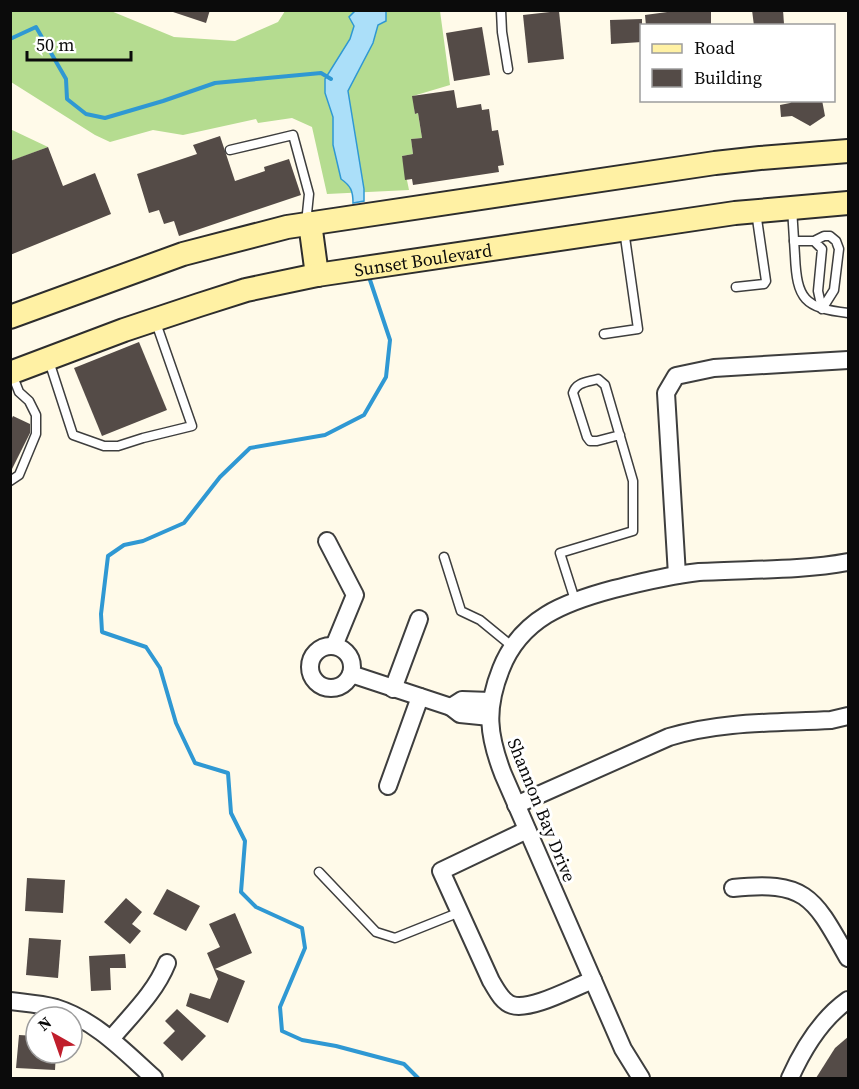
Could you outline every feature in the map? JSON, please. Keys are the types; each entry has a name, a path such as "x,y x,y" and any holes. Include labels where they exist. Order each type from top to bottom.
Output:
{"main road":[{"path":"10,317 183,254 308,223 714,164 849,151"},
{"name":"Sunset Boulevard","path":"13,379 48,358 154,320 246,290 316,275 756,211 849,203"},
{"path":"308,223 316,275"}],"street":[{"path":"677,575 666,393 676,376 714,368 849,360"},
{"path":"327,541 355,595 334,646"},
{"name":"Shannon Bay Drive","path":"641,1078 623,1049 493,749 490,709 495,683 513,646 535,622 553,610 575,600 677,575 849,562"},
{"path":"393,689 419,619"},
{"path":"334,646 345,651 350,658 351,674 347,682 340,687 324,688 316,684 311,677 310,660 321,648 334,646"},
{"path":"351,674 451,707 462,700 490,709"},
{"path":"388,786 420,697"},
{"path":"516,806 669,738 694,730 720,725 831,720 849,716"},
{"path":"527,830 441,871 490,981 500,996 511,1005 529,1005 593,980"},
{"path":"733,888 759,885 781,887 797,892 814,904 849,958"},
{"path":"111,1039 151,993 167,963"},
{"path":"790,1078 810,1041 827,1019 849,1000"},
{"path":"10,1001 58,1009 93,1026 154,1078"}],"lane":[{"path":"501,10 507,69"},
{"path":"230,150 293,135 309,194 308,223"},
{"path":"792,208 799,290 811,303 822,309 849,313"},
{"path":"736,287 764,284 766,281 756,211"},
{"path":"604,334 638,329 624,230"},
{"path":"794,241 814,241 830,236 839,249 834,290 822,309"},
{"path":"814,241 822,249 818,291 822,309"},
{"path":"48,358 73,435 104,446 118,446 192,426 154,320"},
{"path":"10,397 13,379"},
{"path":"10,481 19,475 36,434 36,415 13,379"},
{"path":"575,600 560,553 633,531 633,481 620,435 605,385 598,379 574,388 573,393 590,441 620,435"},
{"path":"444,557 461,611 480,620 513,646"},
{"path":"319,872 376,932 395,938 460,912"}],"green space":[{"path":"10,11 111,11 174,37 235,41 278,22 285,11 440,11 450,85 413,96 415,114 418,113 422,138 411,139 413,154 402,156 409,190 327,194 312,127 292,118 258,123 256,119 183,135 153,130 110,142 95,135 11,82"},
{"path":"10,129 48,147 11,161"}],"water":[{"path":"356,10 386,11 386,21 378,25 373,43 348,91 364,189 364,201 353,203 351,189 341,179 333,145 333,117 325,93 325,79 350,39 354,26 349,17"}],"building":[{"path":"174,10 210,10 206,23 173,12"},
{"path":"682,10 711,10 711,24 646,24 645,15"},
{"path":"752,10 783,10 784,24 754,24"},
{"path":"559,11 564,59 528,63 523,15"},
{"path":"642,19 640,42 611,44 610,20"},
{"path":"482,27 490,75 454,81 446,33"},
{"path":"454,90 457,108 481,104 482,110 489,109 492,131 498,130 504,165 498,166 499,172 413,185 412,179 405,180 402,156 413,154 411,139 422,138 418,113 415,114 412,96"},
{"path":"822,102 825,116 810,126 792,116 781,117 780,105"},
{"path":"220,136 235,181 265,171 264,167 289,159 301,195 179,236 174,221 164,224 159,210 149,213 137,174 197,154 193,145"},
{"path":"48,147 63,186 95,173 111,214 10,255 10,161"},
{"path":"139,342 167,410 102,436 74,368"},
{"path":"13,416 30,424 30,433 10,473 10,422"},
{"path":"27,878 65,880 63,913 25,911"},
{"path":"167,889 200,906 186,931 153,914"},
{"path":"126,898 142,912 132,924 141,931 130,944 104,922"},
{"path":"235,913 252,953 215,969 245,981 228,1023 186,1006 190,993 210,999 218,979 207,953 220,947 209,924"},
{"path":"29,938 61,940 58,978 26,975"},
{"path":"125,954 126,968 110,968 111,990 91,991 89,956"},
{"path":"177,1009 206,1036 182,1061 163,1043 175,1031 165,1021"},
{"path":"19,1035 24,1035 24,1065 55,1065 55,1070 16,1068"},
{"path":"849,1036 849,1078 816,1078 835,1048"}],"waterway":[{"path":"10,39 36,27 66,79 67,99 86,114 105,118 215,83 321,73 331,79"},
{"path":"370,280 390,340 386,377 364,415 325,435 250,448 220,477 184,523 143,541 124,545 108,556 101,614 102,632 146,647 160,668 176,723 195,763 228,773 231,813 245,841 241,892 256,907 302,928 305,948 280,1007 282,1031 302,1040 336,1046 404,1064 418,1078"}]}
